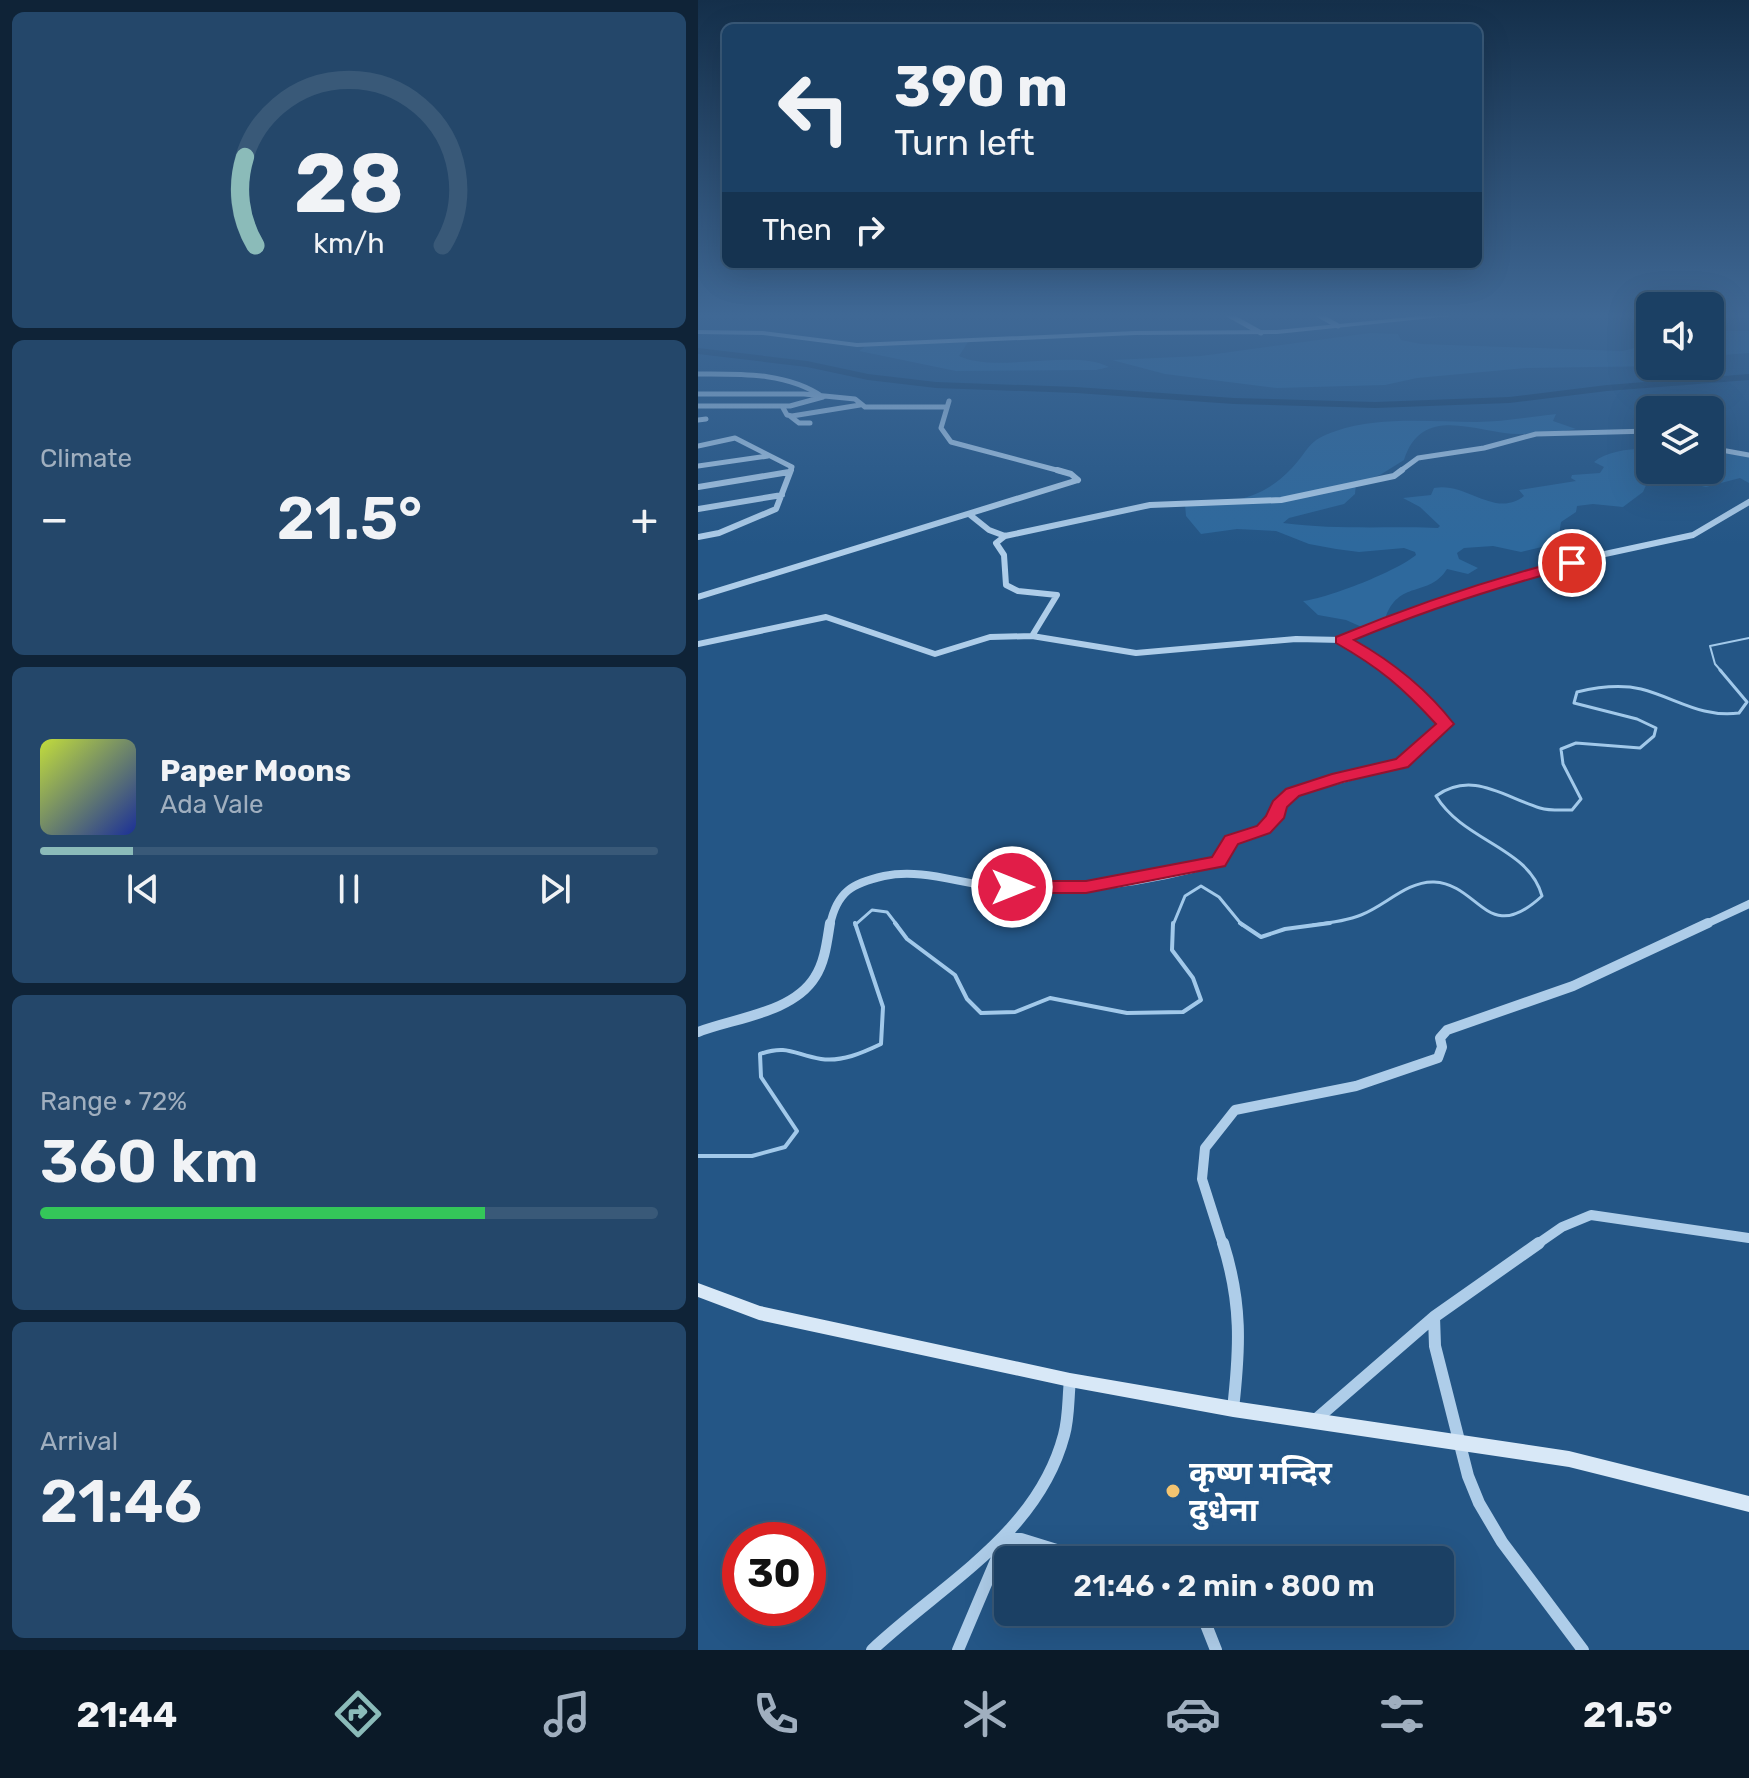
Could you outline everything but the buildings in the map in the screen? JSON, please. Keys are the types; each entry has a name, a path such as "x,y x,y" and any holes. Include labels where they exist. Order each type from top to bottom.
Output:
{"main road":[{"path":"698,1290 759,1313 1070,1380 1233,1409 1569,1459 1749,1504"}],"street":[{"path":"811,391 823,397"},
{"path":"698,394 855,399 860,405"},
{"path":"698,406 802,405 823,397"},
{"path":"698,597 788,566 1070,483 1078,477 951,442 941,428 948,404 860,405 790,415"},
{"path":"782,406 799,423 810,423"},
{"path":"698,420 706,419"},
{"path":"1032,636 1043,626 1057,595 1048,591 1012,590 1006,585 1004,555 996,543 1005,536 1089,515 1150,505 1281,500 1309,495 1394,476 1418,458 1484,448 1536,434 1636,431"},
{"path":"698,446 735,438 792,467 776,509 719,533 698,537"},
{"path":"1724,451 1749,455"},
{"path":"698,466 770,456"},
{"path":"698,487 789,472"},
{"path":"698,509 782,495"},
{"path":"698,644 826,617 935,654 990,637 1032,636 1136,653 1296,639 1342,640 1402,614 1499,582 1591,557 1693,535 1749,502"},
{"path":"969,514 989,530 1005,536"},
{"path":"698,1032 770,1007 797,995 813,981 826,951 836,899 843,892 870,880 917,871 991,887 1086,887 1201,867 1218,862 1231,840 1264,829 1275,818 1279,805 1293,792 1402,763 1445,724 1403,679 1380,661 1342,640"},
{"path":"1233,1409 1240,1348 1235,1282 1202,1179 1205,1148 1235,1110 1356,1086 1419,1066 1438,1058 1442,1047 1440,1038 1447,1030 1573,986 1749,904"},
{"path":"1313,1421 1434,1317 1562,1227 1591,1215 1749,1238"},
{"path":"1434,1317 1435,1346 1468,1476 1479,1503 1502,1542 1583,1650"},
{"path":"872,1650 902,1621 1005,1539 1031,1509 1049,1475 1064,1435 1070,1380"},
{"path":"1005,1539 1021,1539 1044,1546"},
{"path":"958,1650 1005,1539"},
{"path":"1207,1626 1216,1650"}],"shaded area":[{"path":"1556,414 1553,421 1576,429 1519,434 1453,425 1438,426 1424,431 1412,442 1404,460 1380,475 1356,483 1355,494 1344,504 1289,518 1283,523 1438,528 1440,526 1420,507 1403,498 1431,495 1434,488 1446,487 1491,502 1513,502 1524,496 1519,490 1576,481 1571,478 1572,475 1600,473 1604,467 1594,462 1599,458 1636,449 1636,484 1647,484 1643,492 1623,507 1577,506 1576,512 1561,522 1559,535 1546,546 1521,552 1493,546 1464,548 1457,553 1459,559 1478,568 1468,574 1447,569 1432,583 1398,598 1385,619 1364,628 1346,620 1318,615 1303,601 1329,595 1379,576 1416,555 1415,552 1404,548 1359,552 1336,549 1309,544 1276,531 1237,529 1201,534 1186,516 1185,504 1229,501 1268,488 1292,468 1314,442 1327,434 1353,426 1406,421 1506,420"},
{"path":"1724,453 1749,456 1749,483 1740,478 1724,482"}],"waterway":[{"path":"1090,391 1234,401 1375,405 1509,400 1582,391"},
{"path":"1722,672 1715,664 1710,646 1749,638"},
{"path":"1313,925 1355,917 1415,885 1434,882 1450,885 1496,915 1508,916 1523,910 1542,896 1535,880 1510,855 1463,824 1436,796 1462,785 1475,785 1540,808 1572,810 1581,799 1563,764 1561,749 1576,743 1640,748 1654,736 1656,728 1637,719 1574,703 1577,692 1633,687 1713,713 1739,713 1747,702 1720,670"},
{"path":"1173,925 1185,896 1201,886 1219,897 1241,924"},
{"path":"856,925 872,910 887,912 897,925"},
{"path":"895,923 907,939 955,975 967,999 981,1013 1015,1012 1050,998 1127,1013 1183,1012 1201,1000 1193,978 1172,950 1173,923"},
{"path":"1241,924 1261,937 1285,929 1330,923"},
{"path":"698,1156 752,1156 785,1147 797,1131 761,1077 760,1054 785,1050 821,1059 837,1059 881,1044 883,1007 856,925"}],"place":[{"name":"कृष्ण मन्दिर दुधेना","path":"1173,1491"}],"route":[{"path":"1012,887 1086,887 1218,862 1231,840 1264,829 1275,818 1279,805 1293,792 1313,784 1402,763 1445,724 1403,679 1380,661 1342,640 1402,614 1439,605 1499,582 1572,563"}]}
